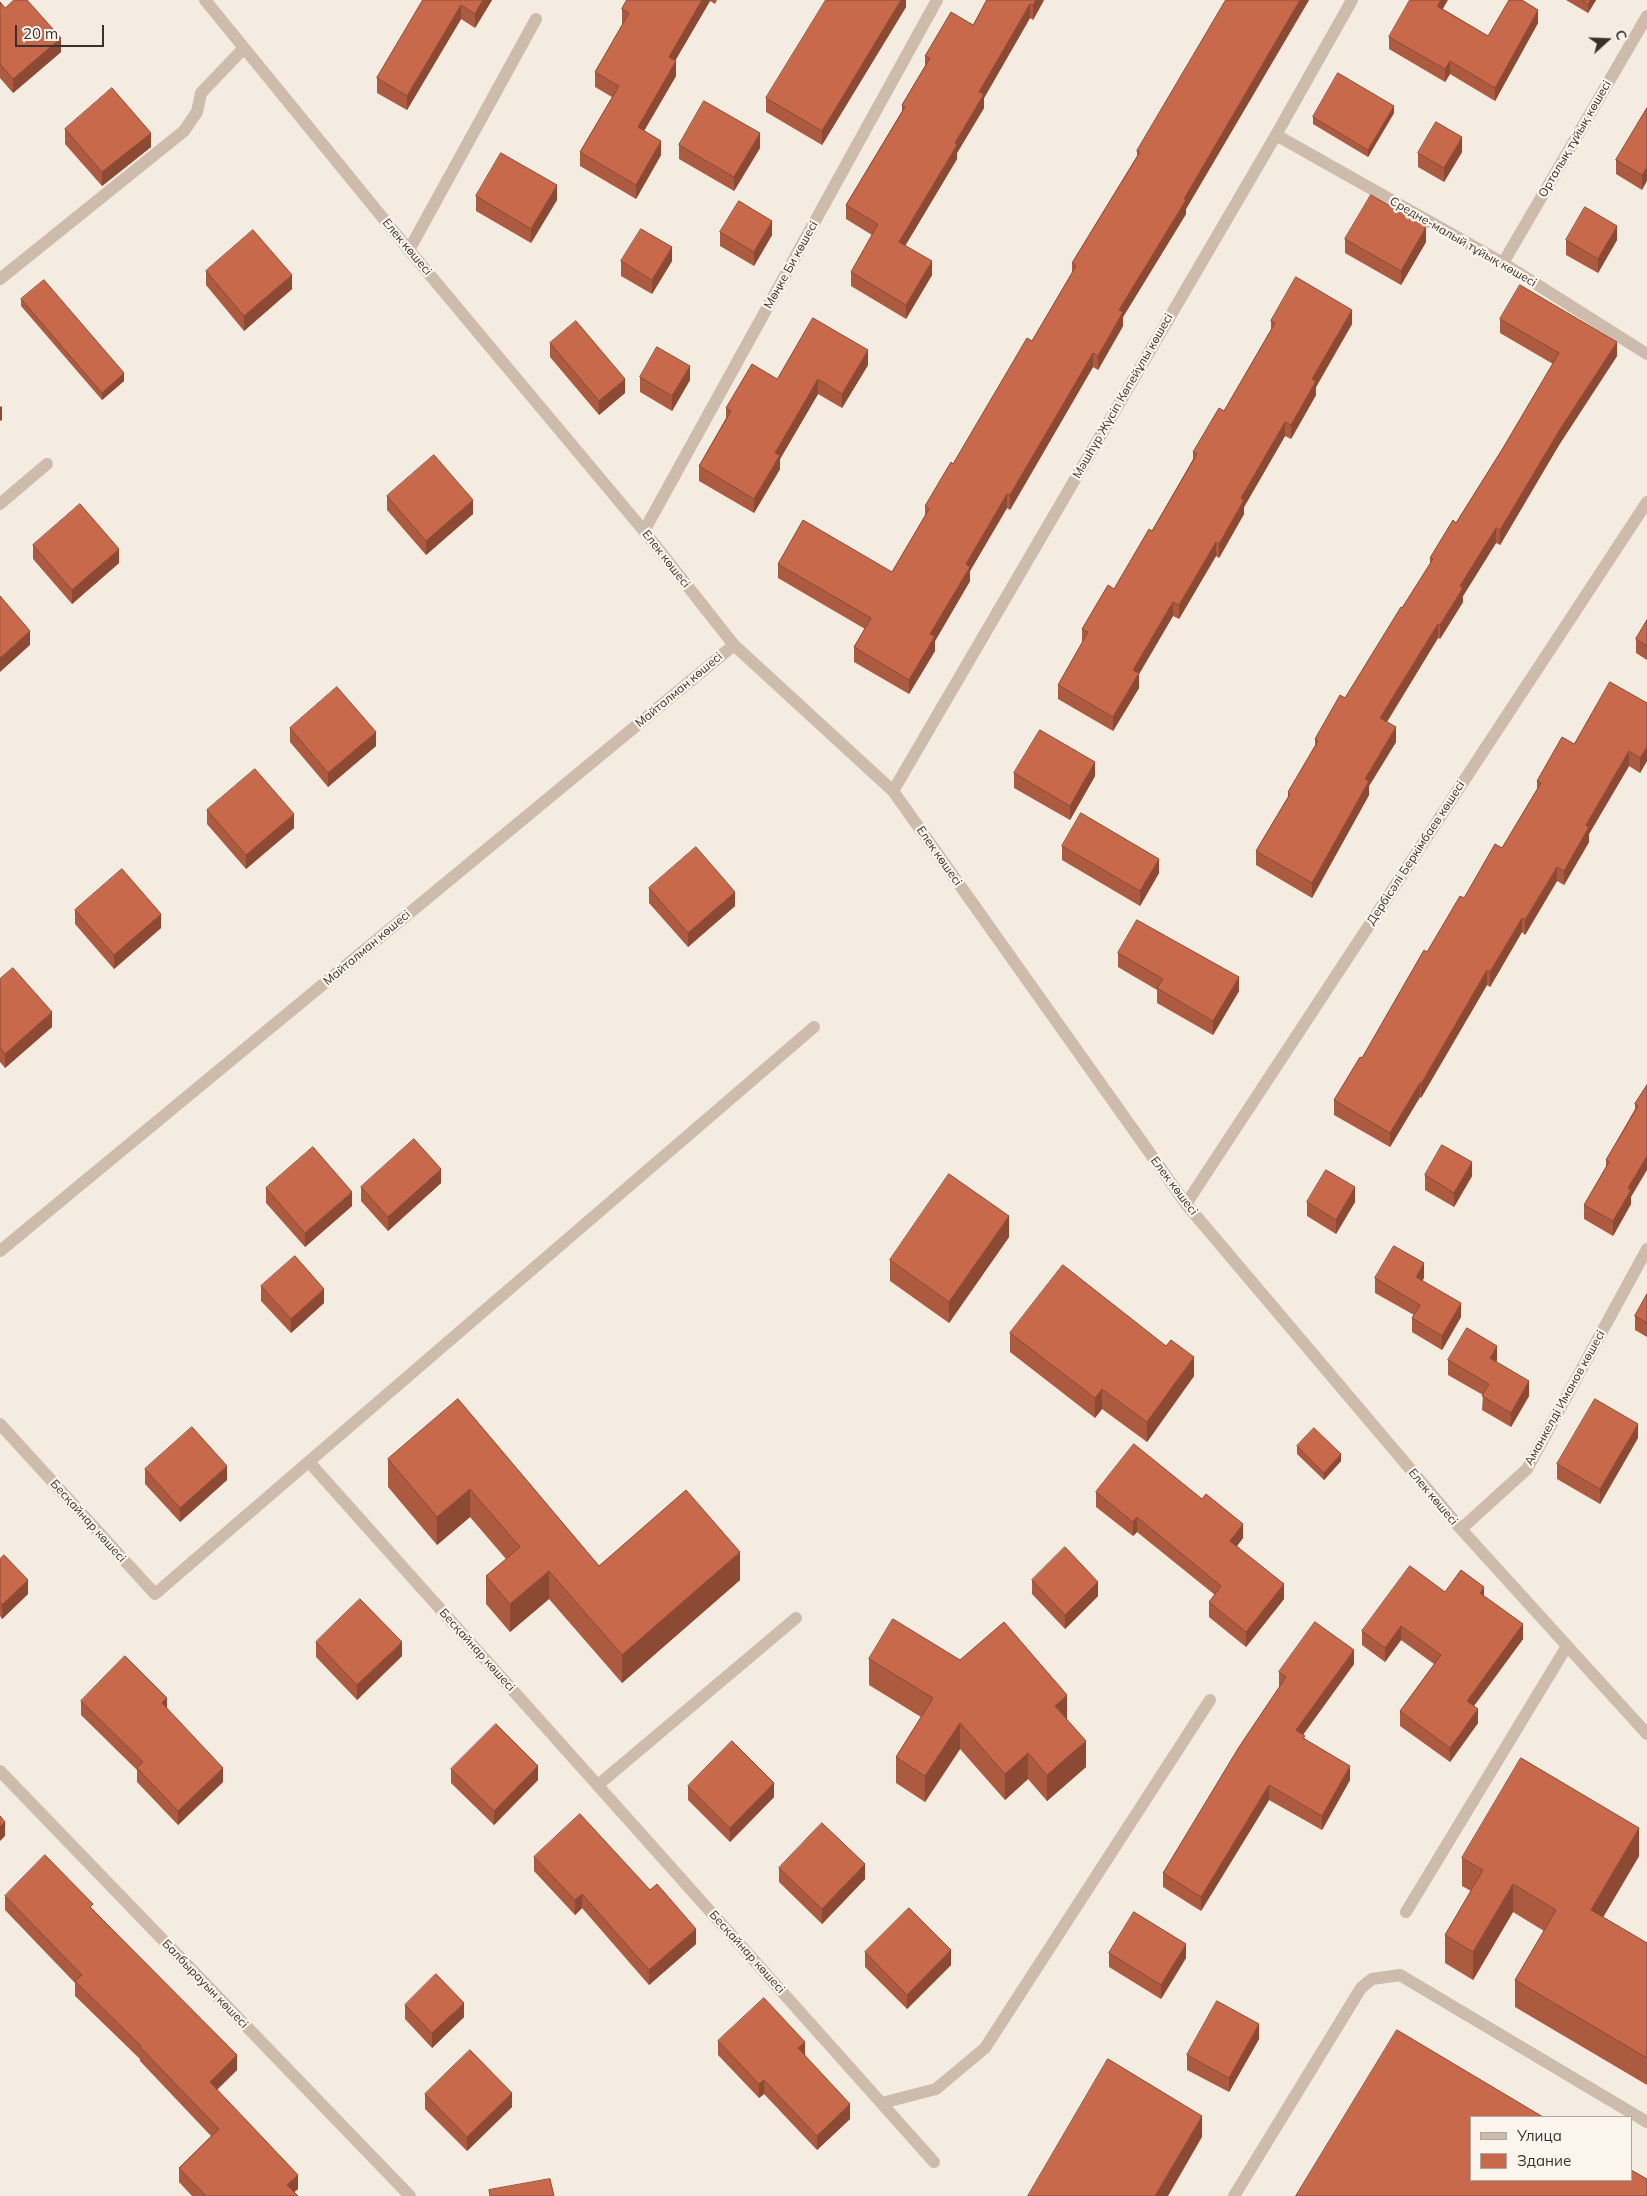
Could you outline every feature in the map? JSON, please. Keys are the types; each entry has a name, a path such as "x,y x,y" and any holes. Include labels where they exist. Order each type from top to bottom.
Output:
{"street":[{"name":"Елек көшесі","path":"205,0 409,250 644,531 734,644 893,791 1186,1204 1460,1529 1647,1734"},
{"name":"Мөңке Би көшесі","path":"644,531 937,0"},
{"name":"Мәшһүр Жүсіп Көпейұлы көшесі","path":"893,791 1276,135 1352,0"},
{"name":"Орталық тұйық көшесі","path":"1502,263 1647,16"},
{"path":"409,250 536,19"},
{"path":"0,279 184,131 197,112 202,93 244,48"},
{"name":"Средне-малый тұйық көшесі","path":"1276,135 1502,263 1647,354"},
{"path":"0,504 47,464"},
{"name":"Дербісәлі Беркімбаев көшесі","path":"1186,1204 1647,502"},
{"name":"Майталман көшесі","path":"0,1252 734,644"},
{"path":"309,1462 814,1027"},
{"name":"Аманкелді Иманов көшесі","path":"1460,1529 1527,1469 1647,1249"},
{"name":"Бесқайнар көшесі","path":"0,1424 155,1594 309,1462 934,2162"},
{"path":"598,1786 796,1618"},
{"path":"1406,1912 1566,1646"},
{"path":"882,2103 936,2089 985,2048 1210,1700"},
{"name":"Балбырауын көшесі","path":"0,1771 410,2196"},
{"path":"1234,2196 1361,1988 1372,1979 1400,1975 1647,2122"}],"building":[{"path":"14,0 27,0 61,38 13,79 0,64 0,2 5,8"},
{"path":"423,0 483,0 475,14 461,5 407,96 377,78"},
{"path":"627,0 702,0 669,57 676,61 638,127 661,141 636,185 580,152 619,86 595,72 629,13 622,9"},
{"path":"826,0 901,0 822,131 766,98"},
{"path":"987,0 1036,0 1033,5 1030,4 979,92 984,94 955,143 957,145 899,242 932,261 906,305 851,272 878,224 846,205 905,107 902,105 930,58 925,56 951,12 973,25"},
{"path":"1226,0 1300,0 1184,199 1186,200 1119,310 1123,312 1098,356 1093,353 1010,495 1007,494 966,564 970,567 930,634 935,636 909,680 854,647 871,618 778,564 803,520 892,572 929,509 925,506 951,462 953,464 1027,338 1032,341 1076,266 1072,263 1140,152 1137,151"},
{"path":"1410,0 1441,0 1437,6 1488,36 1509,0 1522,0 1538,10 1495,88 1450,61 1445,69 1389,37"},
{"path":"1582,0 1591,0 1588,4"},
{"path":"1338,73 1394,106 1368,150 1313,117"},
{"path":"112,88 151,133 102,172 65,129"},
{"path":"704,101 760,133 734,177 679,145"},
{"path":"1647,108 1647,167 1642,175 1616,160"},
{"path":"1436,122 1462,137 1444,168 1418,153"},
{"path":"501,153 557,185 531,229 476,196"},
{"path":"1371,195 1426,227 1401,271 1345,239"},
{"path":"739,201 772,221 754,252 720,232"},
{"path":"1585,207 1617,226 1598,259 1566,240"},
{"path":"641,229 672,247 652,280 621,261"},
{"path":"253,230 292,275 244,316 206,271"},
{"path":"1296,277 1352,310 1312,379 1316,381 1291,425 1285,422 1241,498 1244,500 1219,544 1216,542 1179,605 1173,602 1133,670 1139,673 1113,717 1058,685 1088,632 1082,629 1108,585 1114,589 1149,529 1152,531 1197,454 1193,452 1219,408 1224,411 1275,323 1271,321"},
{"path":"44,280 124,373 102,393 21,299"},
{"path":"1520,285 1617,342 1559,431 1500,530 1496,528 1460,586 1463,588 1440,625 1438,624 1380,718 1396,727 1365,779 1369,781 1312,883 1256,851 1290,794 1288,792 1318,741 1315,739 1340,695 1345,698 1433,559 1430,558 1453,520 1456,523 1503,448 1559,353 1500,319"},
{"path":"813,318 868,350 842,394 818,379 775,453 780,455 754,499 699,466 731,411 726,408 752,364 777,379"},
{"path":"576,321 625,379 599,401 550,343"},
{"path":"657,347 690,366 672,396 640,377"},
{"path":"434,455 473,500 426,541 387,496"},
{"path":"80,504 119,549 72,590 33,545"},
{"path":"0,596 30,631 0,658"},
{"path":"1647,620 1647,646 1636,639"},
{"path":"1610,682 1647,703 1647,747 1640,758 1629,751 1586,825 1589,827 1564,871 1557,867 1525,920 1522,918 1490,972 1487,970 1421,1084 1390,1133 1334,1100 1360,1057 1362,1058 1424,950 1427,952 1460,896 1464,898 1495,844 1502,848 1541,783 1537,781 1562,737 1574,744"},
{"path":"337,687 376,732 328,773 290,728"},
{"path":"1040,730 1095,762 1070,806 1014,773"},
{"path":"255,769 294,814 246,855 207,810"},
{"path":"1081,813 1159,859 1140,891 1062,846"},
{"path":"696,847 735,892 688,933 649,888"},
{"path":"122,869 161,914 114,955 75,910"},
{"path":"1137,920 1239,977 1213,1021 1157,988 1163,979 1118,953"},
{"path":"13,968 52,1012 5,1054 0,1047 0,979"},
{"path":"1647,1085 1647,1156 1628,1188 1631,1190 1613,1221 1584,1205 1609,1162 1606,1160 1638,1106 1635,1104"},
{"path":"414,1139 441,1169 388,1217 361,1187"},
{"path":"1442,1145 1472,1162 1454,1193 1425,1175"},
{"path":"313,1147 352,1192 305,1233 266,1188"},
{"path":"1326,1170 1355,1187 1336,1220 1307,1202"},
{"path":"949,1174 1009,1216 949,1302 890,1260"},
{"path":"1394,1246 1424,1263 1416,1277 1461,1303 1442,1336 1412,1318 1420,1305 1375,1278"},
{"path":"295,1256 324,1289 291,1319 261,1286"},
{"path":"1063,1265 1166,1346 1171,1340 1194,1357 1147,1422 1102,1389 1095,1398 1010,1333"},
{"path":"1647,1294 1647,1323 1635,1316"},
{"path":"1467,1328 1497,1346 1490,1358 1529,1381 1511,1413 1482,1396 1489,1384 1448,1360"},
{"path":"458,1399 599,1566 686,1490 740,1552 622,1655 549,1571 510,1604 486,1576 520,1547 470,1489 437,1517 388,1459"},
{"path":"1595,1399 1638,1424 1600,1489 1557,1464"},
{"path":"192,1427 227,1466 180,1508 145,1469"},
{"path":"1314,1428 1341,1454 1324,1473 1297,1446"},
{"path":"1134,1444 1202,1499 1206,1494 1243,1524 1230,1541 1284,1584 1246,1632 1209,1602 1221,1586 1137,1517 1133,1522 1096,1492"},
{"path":"1065,1547 1098,1582 1065,1615 1032,1580"},
{"path":"4,1555 28,1580 2,1605 0,1602 0,1559"},
{"path":"1410,1566 1445,1592 1461,1570 1484,1587 1480,1593 1523,1624 1467,1701 1478,1709 1450,1748 1400,1711 1441,1655 1401,1626 1385,1648 1362,1631"},
{"path":"360,1599 402,1642 357,1685 316,1642"},
{"path":"893,1619 960,1660 1004,1622 1067,1695 1055,1706 1086,1741 1047,1775 1028,1753 1005,1774 960,1723 925,1776 896,1757 933,1698 869,1659"},
{"path":"1315,1622 1354,1650 1296,1730 1305,1736 1303,1738 1350,1766 1322,1816 1269,1785 1201,1897 1163,1873 1239,1747 1286,1677 1279,1672"},
{"path":"125,1656 167,1698 162,1703 223,1768 178,1811 137,1768 143,1762 81,1701"},
{"path":"496,1724 538,1766 494,1811 451,1769"},
{"path":"732,1741 774,1783 730,1828 688,1786"},
{"path":"1521,1758 1639,1828 1591,1910 1647,1943 1647,2058 1515,1980 1556,1910 1513,1884 1473,1952 1445,1935 1483,1870 1462,1858"},
{"path":"580,1814 650,1890 657,1884 696,1929 649,1970 582,1894 575,1900 534,1857"},
{"path":"0,1816 5,1822 0,1827"},
{"path":"822,1823 865,1864 822,1909 779,1868"},
{"path":"45,1855 93,1904 90,1907 237,2055 210,2082 298,2175 287,2185 298,2196 206,2196 179,2168 219,2129 141,2046 75,1981 82,1975 5,1896"},
{"path":"909,1908 951,1950 907,1995 865,1952"},
{"path":"1134,1912 1186,1944 1161,1985 1109,1953"},
{"path":"436,1974 464,2003 432,2033 405,2005"},
{"path":"764,1998 805,2042 798,2048 850,2104 817,2136 764,2080 759,2084 718,2041"},
{"path":"1217,2001 1259,2024 1229,2078 1187,2055"},
{"path":"1397,2030 1541,2116 1470,2116 1470,2181 1632,2181 1632,2171 1647,2179 1647,2196 1296,2196"},
{"path":"470,2050 512,2093 467,2137 425,2094"},
{"path":"1108,2059 1202,2116 1155,2196 1028,2196"},
{"path":"550,2179 554,2196 490,2196 489,2190"}]}
